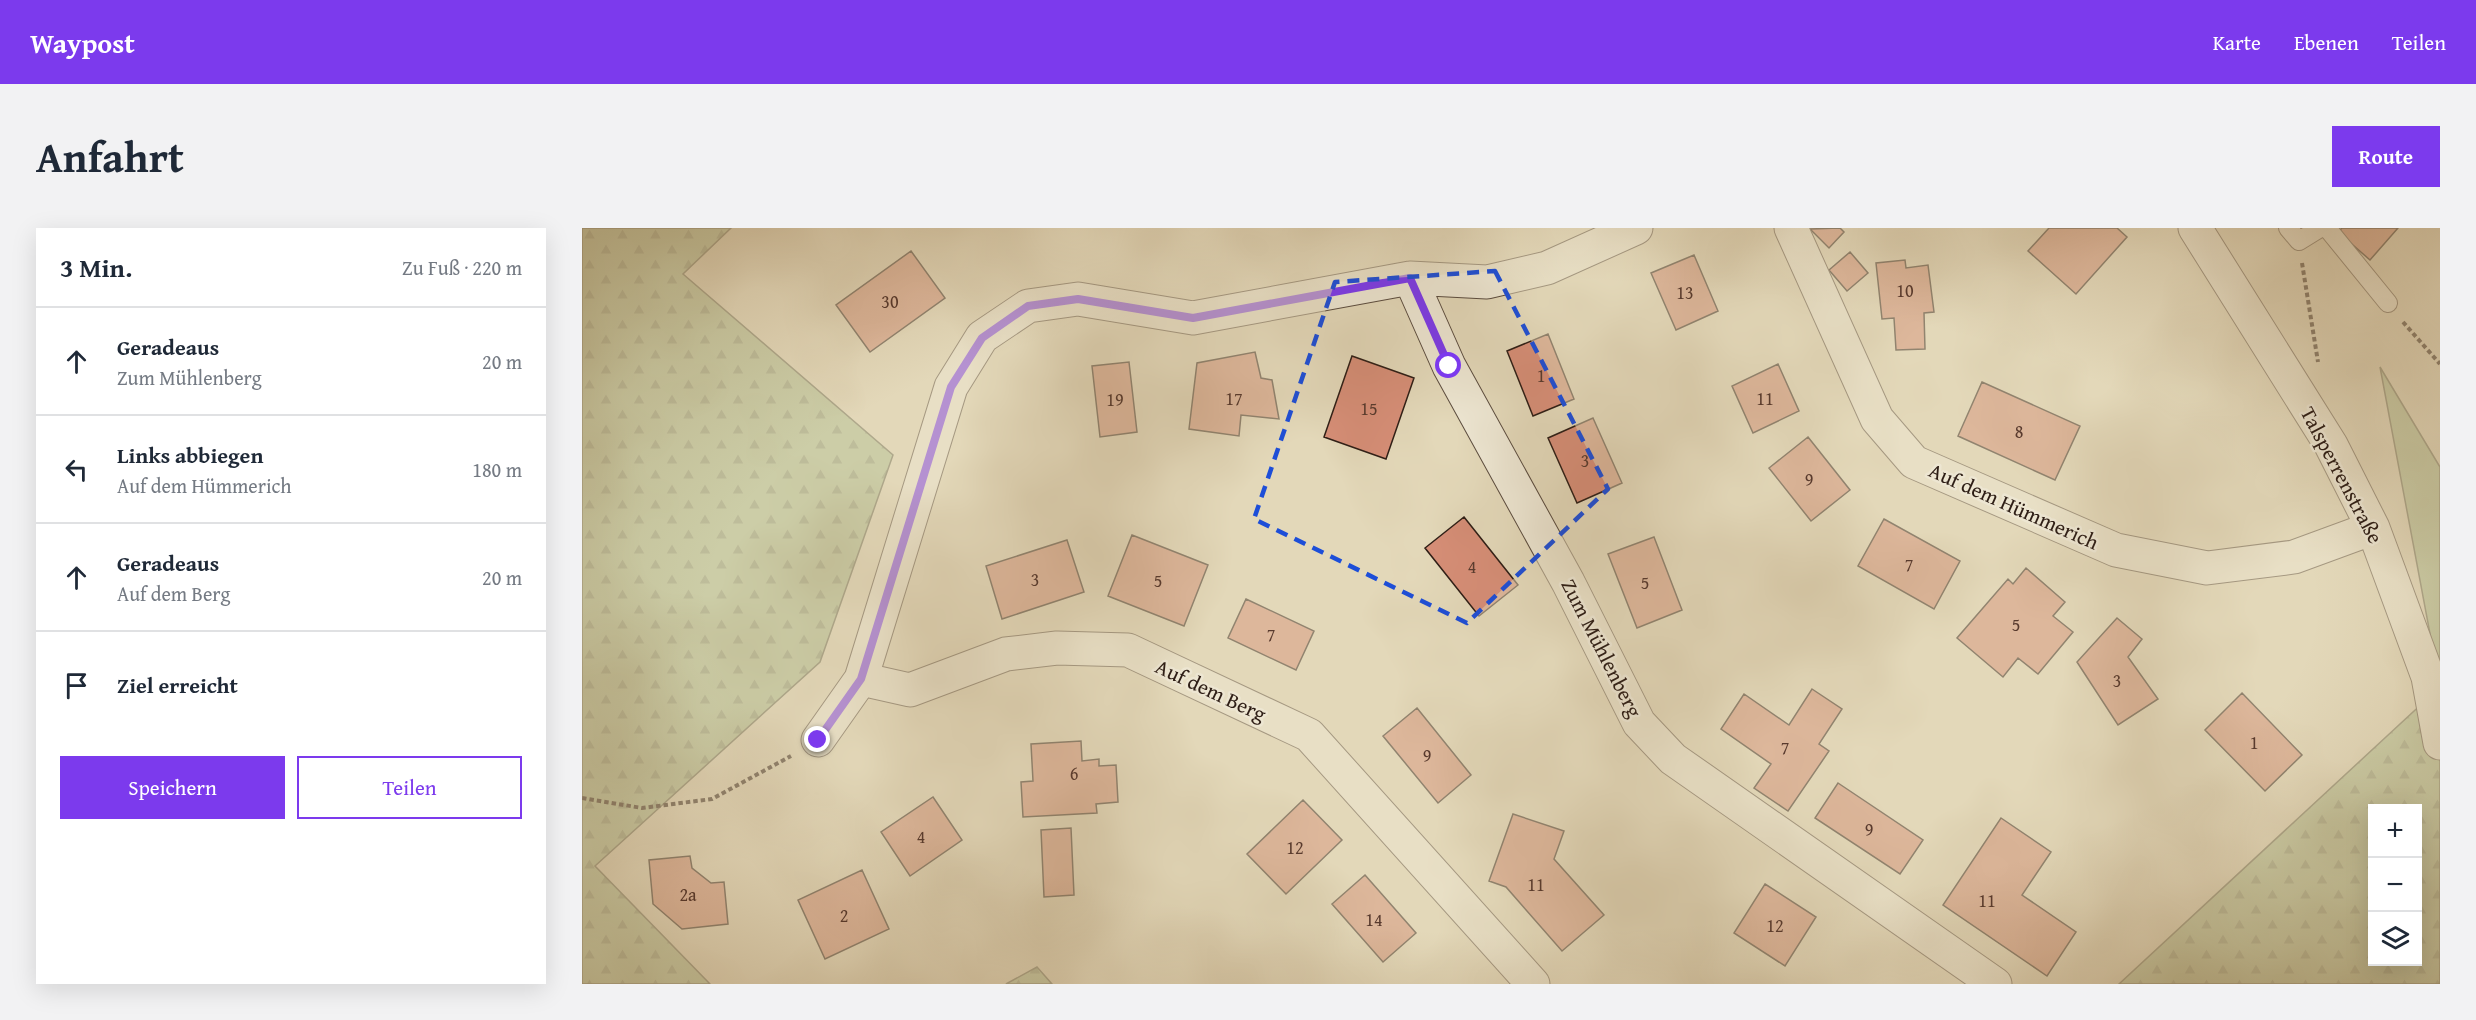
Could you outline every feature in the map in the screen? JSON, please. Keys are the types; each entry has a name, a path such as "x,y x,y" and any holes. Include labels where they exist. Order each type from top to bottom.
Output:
{"street":[{"path":"818,740 861,679 951,387 982,338 1028,306 1078,299 1193,318 1410,278 1487,282 1547,268 1636,228"},
{"name":"Auf dem Hümmerich","path":"1791,228 1877,419 1914,462 2116,550 2207,568 2294,557 2373,528"},
{"name":"Talsperrenstraße","path":"2195,228 2331,445 2373,528 2428,677 2440,744"},
{"name":"Zum Mühlenberg","path":"1410,278 1449,366 1568,582 1639,723 1673,759 1995,984"},
{"name":"Auf dem Berg","path":"861,679 910,690 1006,654 1057,648 1128,650 1309,735 1533,984"}],"lane":[{"path":"2293,235 2320,228"},
{"path":"2327,228 2388,303"}],"path":[{"path":"2293,235 2319,366"},
{"path":"2388,303 2440,364"},
{"path":"582,798 642,808 711,799 818,740"}],"highlighted area":[{"path":"1495,271 1608,489 1467,623 1254,519 1335,282"}],"green space":[{"path":"582,228 731,228 683,274 893,455 820,662 595,866 710,984 582,984"},
{"path":"2380,367 2440,467 2440,687"},
{"path":"2440,687 2440,984 2119,984"},
{"path":"1037,967 1052,984 1006,984"}],"building":[{"path":"1840,228 1844,232 1829,248 1810,229"},
{"path":"2049,228 2117,228 2127,237 2076,294 2028,251"},
{"path":"2342,228 2398,228 2370,260 2338,232"},
{"path":"911,251 945,298 870,352 836,305"},
{"path":"1850,252 1868,273 1847,291 1829,270"},
{"path":"1694,255 1718,311 1676,330 1651,273"},
{"path":"1905,260 1906,268 1928,265 1934,312 1924,313 1925,349 1896,350 1894,318 1882,319 1876,263"},
{"path":"1548,334 1574,399 1533,416 1507,351"},
{"path":"1255,352 1261,378 1272,380 1279,419 1241,415 1239,436 1189,429 1197,363"},
{"path":"1352,356 1414,378 1386,459 1324,437"},
{"path":"1129,362 1137,432 1100,437 1092,366"},
{"path":"1778,364 1799,411 1753,433 1732,386"},
{"path":"1982,382 2080,426 2055,480 1958,436"},
{"path":"1593,418 1622,483 1577,503 1548,438"},
{"path":"1808,437 1850,490 1811,521 1769,468"},
{"path":"1464,517 1518,585 1479,616 1425,548"},
{"path":"1884,519 1960,561 1934,609 1858,566"},
{"path":"1132,535 1208,565 1184,626 1108,596"},
{"path":"1654,537 1682,610 1637,628 1608,554"},
{"path":"1067,540 1084,592 1002,619 986,566"},
{"path":"2026,568 2065,602 2053,616 2073,632 2038,674 2018,658 2003,677 1957,638 2008,579 2013,584"},
{"path":"1246,599 1314,631 1296,670 1228,638"},
{"path":"2117,618 2142,639 2128,657 2158,699 2118,725 2077,662"},
{"path":"1812,689 1842,709 1819,744 1829,751 1788,811 1754,788 1771,764 1721,729 1744,694 1789,725"},
{"path":"2242,693 2302,755 2265,791 2205,730"},
{"path":"1417,708 1471,775 1438,803 1383,736"},
{"path":"1081,741 1082,761 1099,759 1099,766 1116,765 1118,802 1096,804 1097,813 1023,817 1021,782 1033,781 1031,744"},
{"path":"1838,783 1923,840 1900,874 1815,818"},
{"path":"933,797 962,840 910,876 881,832"},
{"path":"1303,800 1342,840 1286,894 1247,854"},
{"path":"1513,814 1564,831 1554,859 1604,915 1562,951 1506,887 1489,881"},
{"path":"2001,818 2051,852 2022,895 2076,932 2047,976 1943,905"},
{"path":"1071,828 1074,895 1044,897 1041,830"},
{"path":"690,856 692,868 711,883 724,882 728,924 682,929 653,904 649,860"},
{"path":"862,870 889,929 825,959 798,900"},
{"path":"1365,875 1416,933 1383,962 1332,904"},
{"path":"1765,884 1816,917 1785,966 1734,933"}],"route":[{"path":"818,740 861,679 951,387 982,338 1028,306 1078,299 1193,318 1410,278 1449,366"}]}
